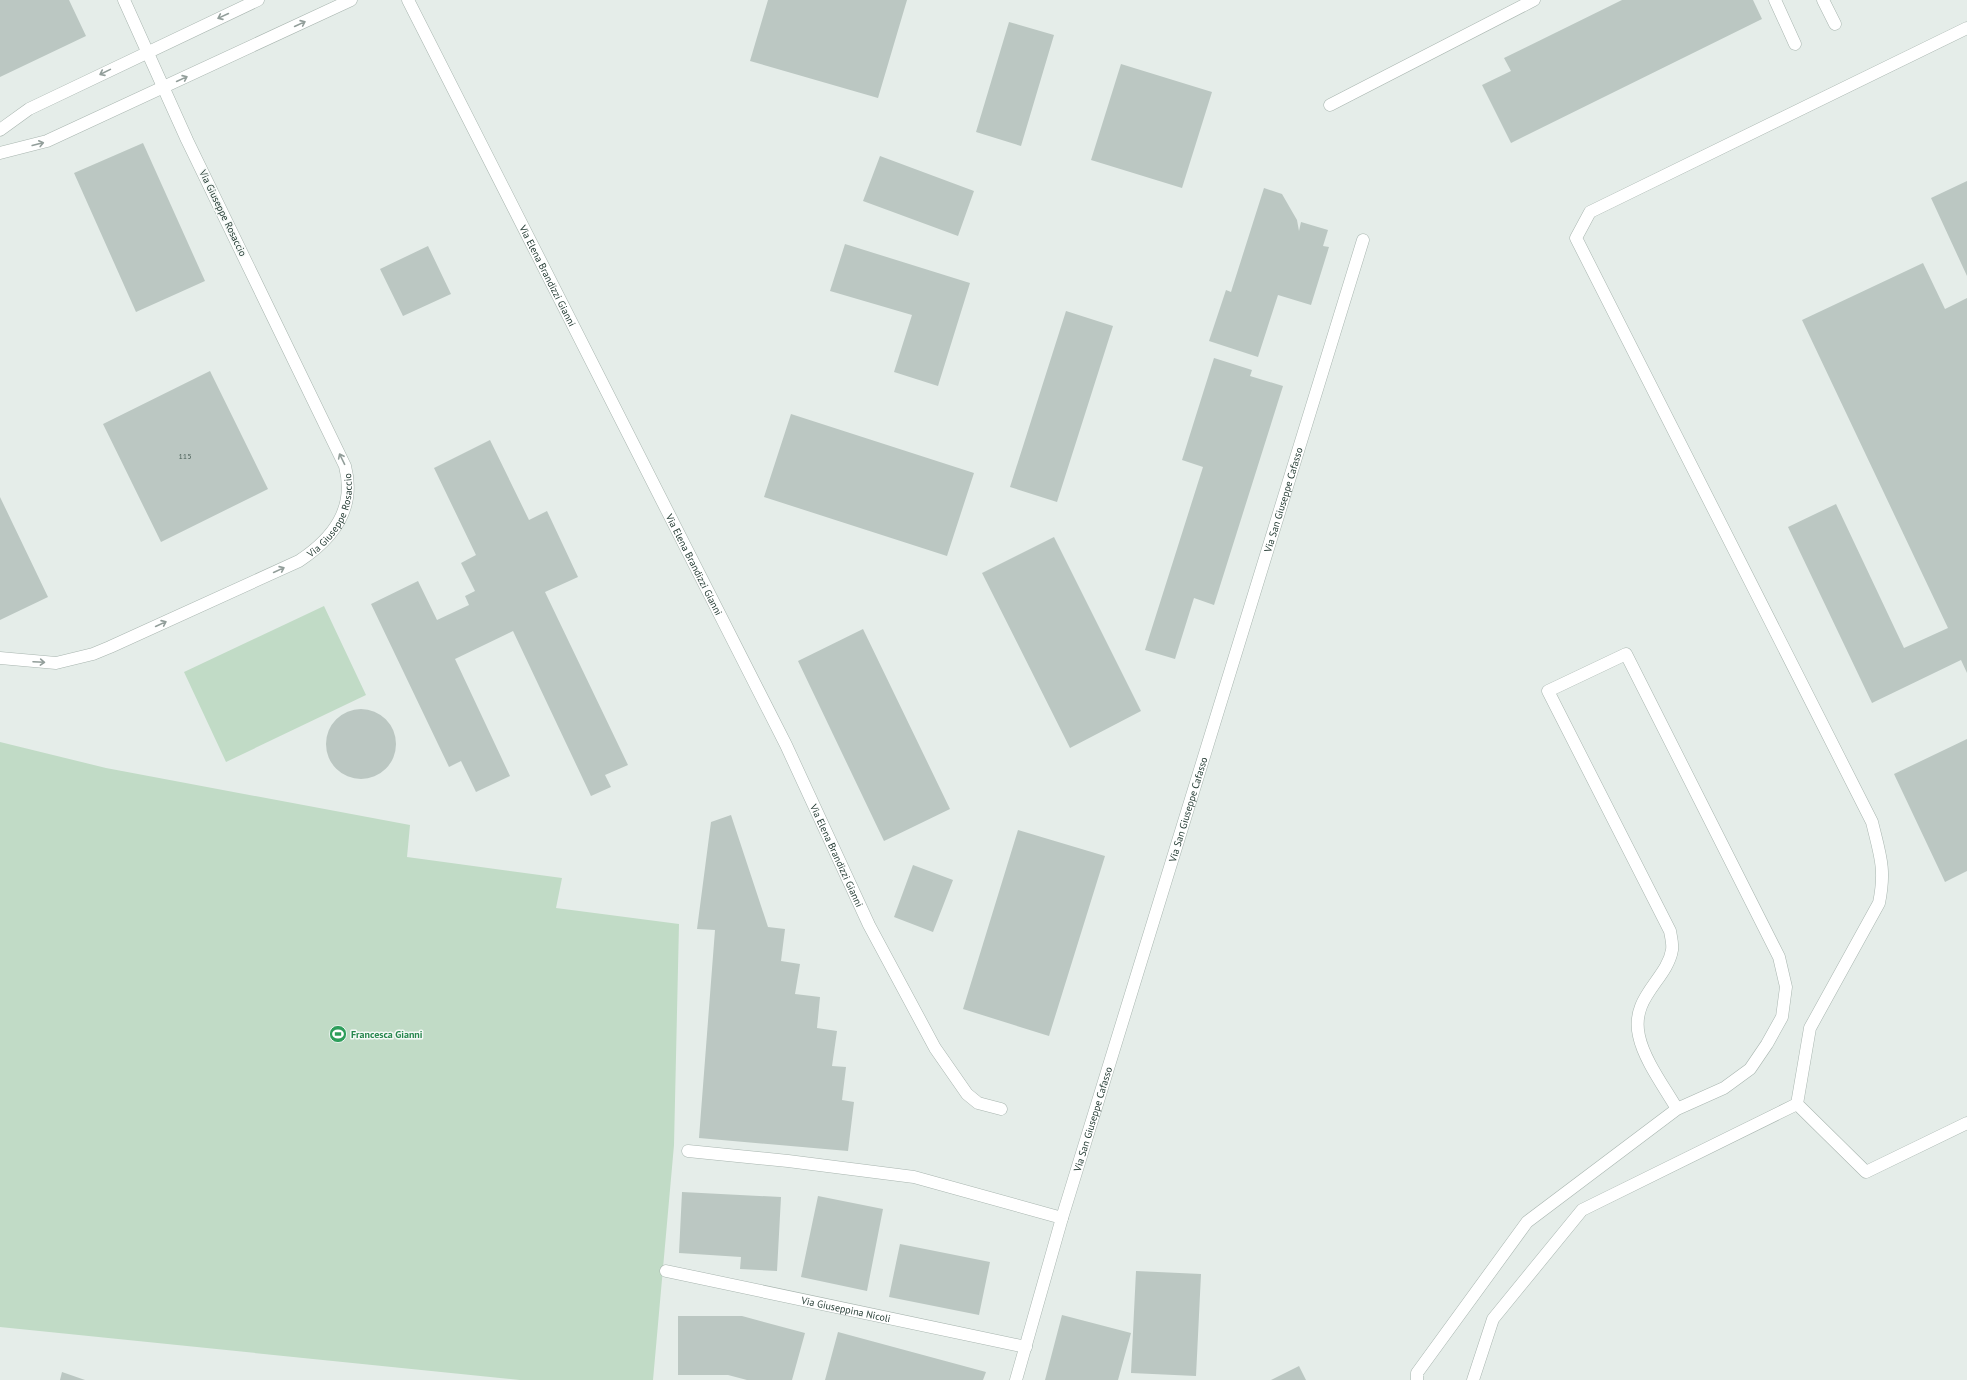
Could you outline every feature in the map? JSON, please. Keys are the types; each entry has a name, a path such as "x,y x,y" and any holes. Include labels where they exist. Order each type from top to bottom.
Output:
{"street":[{"name":"Via Giuseppe Rosaccio","path":"0,658 56,663 93,654 110,648 299,561 323,543 340,519 347,504 348,478 345,466 146,52 124,0"},
{"path":"0,130 30,108 258,0"},
{"path":"0,153 47,142 351,0"},
{"name":"Via Elena Brandizzi Gianni","path":"408,0 786,745 877,939 935,1048 967,1094 978,1103 1001,1108"},
{"path":"1330,105 1534,0"},
{"path":"1775,0 1795,44"},
{"path":"1823,0 1835,24"},
{"path":"1797,1104 1810,1028 1878,904 1882,885 1881,858 1872,822 1576,238 1590,212 1967,28"},
{"name":"Via San Giuseppe Cafasso","path":"1016,1380 1062,1218 1363,240"},
{"path":"1417,1380 1417,1373 1527,1222 1677,1110 1724,1088 1750,1068 1767,1044 1782,1018 1786,987 1779,957 1626,654 1548,691 1670,931 1673,949 1666,965 1644,998 1639,1014 1639,1035 1645,1053 1677,1110"},
{"path":"1797,1104 1866,1172 1967,1124"},
{"path":"1473,1380 1493,1319 1582,1210 1797,1104"},
{"path":"688,1151 788,1161 914,1178 1062,1218"},
{"name":"Via Giuseppina Nicoli","path":"666,1270 1026,1347"}],"green space":[{"path":"324,606 366,695 226,762 184,672"},
{"name":"Francesca Gianni","path":"0,742 106,768 410,825 407,857 562,878 556,908 679,924 674,1145 653,1380 520,1380 0,1327"}],"building":[{"path":"0,0 69,0 86,36 0,77"},
{"path":"768,0 907,0 878,98 750,61"},
{"path":"1622,0 1753,0 1762,19 1511,143 1482,85 1511,71 1504,58"},
{"path":"1009,22 1054,35 1021,146 976,132"},
{"path":"1121,64 1212,92 1182,188 1091,160"},
{"path":"143,143 205,281 136,312 74,173"},
{"path":"880,156 974,191 958,236 863,201"},
{"path":"1967,181 1967,276 1931,198"},
{"path":"1264,188 1282,194 1297,220 1299,231 1301,222 1328,230 1323,246 1329,247 1311,305 1278,295 1258,357 1209,341 1226,290 1231,292"},
{"path":"845,244 970,283 938,386 894,372 912,315 830,291"},
{"path":"428,246 451,294 403,316 380,269"},
{"path":"1923,263 1945,309 1967,298 1967,673 1961,660 1872,703 1788,527 1836,504 1904,648 1948,628 1802,320"},
{"path":"1066,311 1113,326 1057,502 1010,487"},
{"path":"1214,358 1252,370 1250,376 1283,386 1214,605 1194,598 1175,659 1145,650 1203,467 1182,460"},
{"path":"210,371 268,489 161,542 103,424"},
{"path":"791,414 974,473 947,556 764,497"},
{"path":"490,440 529,520 547,511 578,577 545,592 628,765 605,775 611,787 591,796 513,631 455,659 510,776 476,792 461,761 449,767 371,604 418,581 437,620 469,605 465,596 475,591 461,563 476,555 434,468"},
{"path":"0,497 48,597 0,620"},
{"path":"1054,537 1141,711 1070,748 982,573"},
{"path":"863,629 950,809 884,841 798,661"},
{"path":"361,709 374,712 386,719 393,731 396,744 393,757 386,769 374,776 361,779 348,776 336,769 329,757 326,744 329,731 336,719 348,712"},
{"path":"1967,739 1967,871 1945,882 1894,774"},
{"path":"731,815 768,927 785,929 781,961 800,964 795,994 820,997 817,1028 837,1031 832,1066 846,1067 842,1100 854,1102 848,1151 699,1138 715,930 697,929 711,822"},
{"path":"1018,830 1105,856 1049,1036 963,1009"},
{"path":"913,865 953,880 933,932 894,917"},
{"path":"682,1192 781,1197 777,1271 740,1269 741,1257 679,1253"},
{"path":"818,1196 883,1209 867,1291 801,1277"},
{"path":"900,1244 990,1262 979,1315 889,1297"},
{"path":"1136,1271 1201,1274 1196,1376 1131,1373"},
{"path":"1062,1315 1131,1333 1118,1380 1045,1380"},
{"path":"678,1316 742,1316 805,1333 792,1380 747,1380 728,1375 678,1375"},
{"path":"838,1332 986,1372 983,1380 825,1380"},
{"path":"1299,1366 1306,1380 1271,1380"},
{"path":"62,1372 85,1380 60,1380"}],"place":[{"name":"Francesca Gianni","path":"338,1034"}]}
